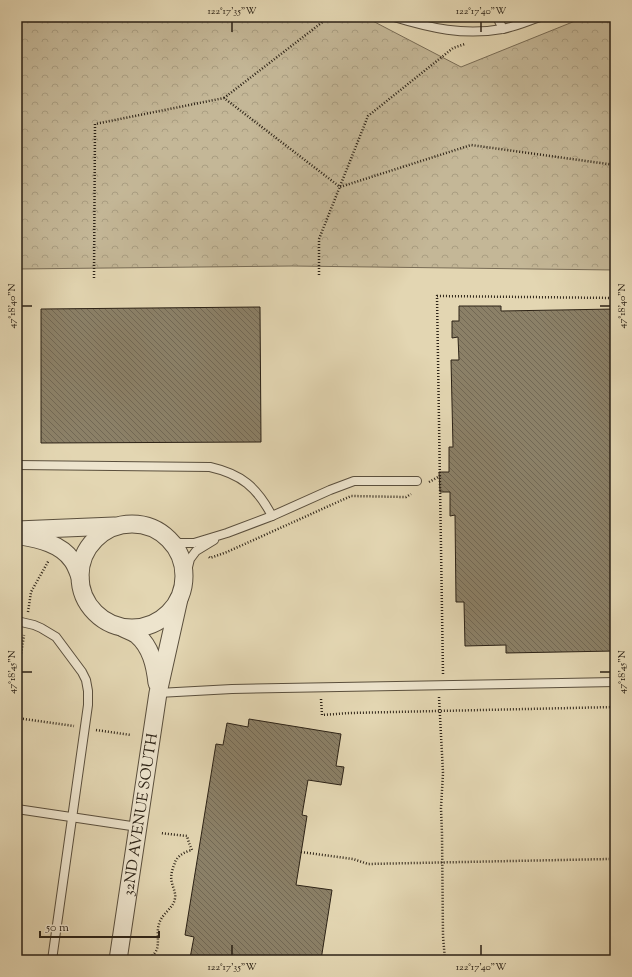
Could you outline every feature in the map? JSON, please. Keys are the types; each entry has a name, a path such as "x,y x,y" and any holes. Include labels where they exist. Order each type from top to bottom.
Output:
{"street":[{"path":"17,530 135,524 152,528 166,537 177,550 183,566 184,583 179,599 169,613 155,623 139,628 121,627 105,621 92,609 84,594 80,577 73,561 66,553 56,546 36,539 17,535"},
{"path":"80,577 83,560 90,545 103,533 118,526"},
{"name":"32ND AVENUE SOUTH","path":"118,960 158,693 179,599"},
{"name":"32ND AVENUE SOUTH","path":"121,627 136,634 150,651 154,662 158,693"}],"lane":[{"path":"394,17 417,24 446,30 476,32 503,29 540,17"},
{"path":"497,17 503,29"},
{"path":"17,465 210,467 223,470 244,480 257,492 272,516"},
{"path":"166,537 174,541 188,544 194,543 227,533 272,516 354,481 420,483"},
{"path":"184,583 190,559 196,551 227,533"},
{"path":"17,621 42,628 56,637 82,672 86,680 88,691 88,705 52,960"},
{"path":"158,693 232,690 615,682"},
{"path":"17,809 138,827"}],"path":[{"path":"94,278 95,124 224,98 329,17"},
{"path":"318,275 319,239 368,116 453,48 467,43"},
{"path":"224,98 340,187"},
{"path":"340,187 471,145 615,165"},
{"path":"445,960 441,808 443,773 439,711 439,698 444,662 437,296 615,298"},
{"path":"420,483 440,475"},
{"path":"204,546 210,558 227,552 351,496 406,497 412,493"},
{"path":"321,688 322,715 350,713 615,707"},
{"path":"141,960 150,957 156,952 158,924 162,916 172,905 175,898 171,878 172,870 177,859 186,852 192,850 187,836 160,833"},
{"path":"301,852 353,859 368,864 609,859"}],"green space":[{"path":"17,17 365,17 461,67 585,17 615,17 615,270 292,266 17,269"}],"building":[{"path":"459,306 501,306 501,311 615,309 615,651 506,653 506,645 465,646 464,602 456,602 455,515 450,516 450,492 440,492 439,472 449,472 449,447 453,447 451,360 459,360 458,337 452,338 452,321 459,321"},
{"path":"260,307 261,442 41,443 41,309"},
{"path":"249,719 341,734 336,766 344,767 341,785 308,780 302,815 307,816 296,885 332,890 321,960 203,960 190,958 194,937 185,935 216,744 223,745 227,723 248,727"}]}
